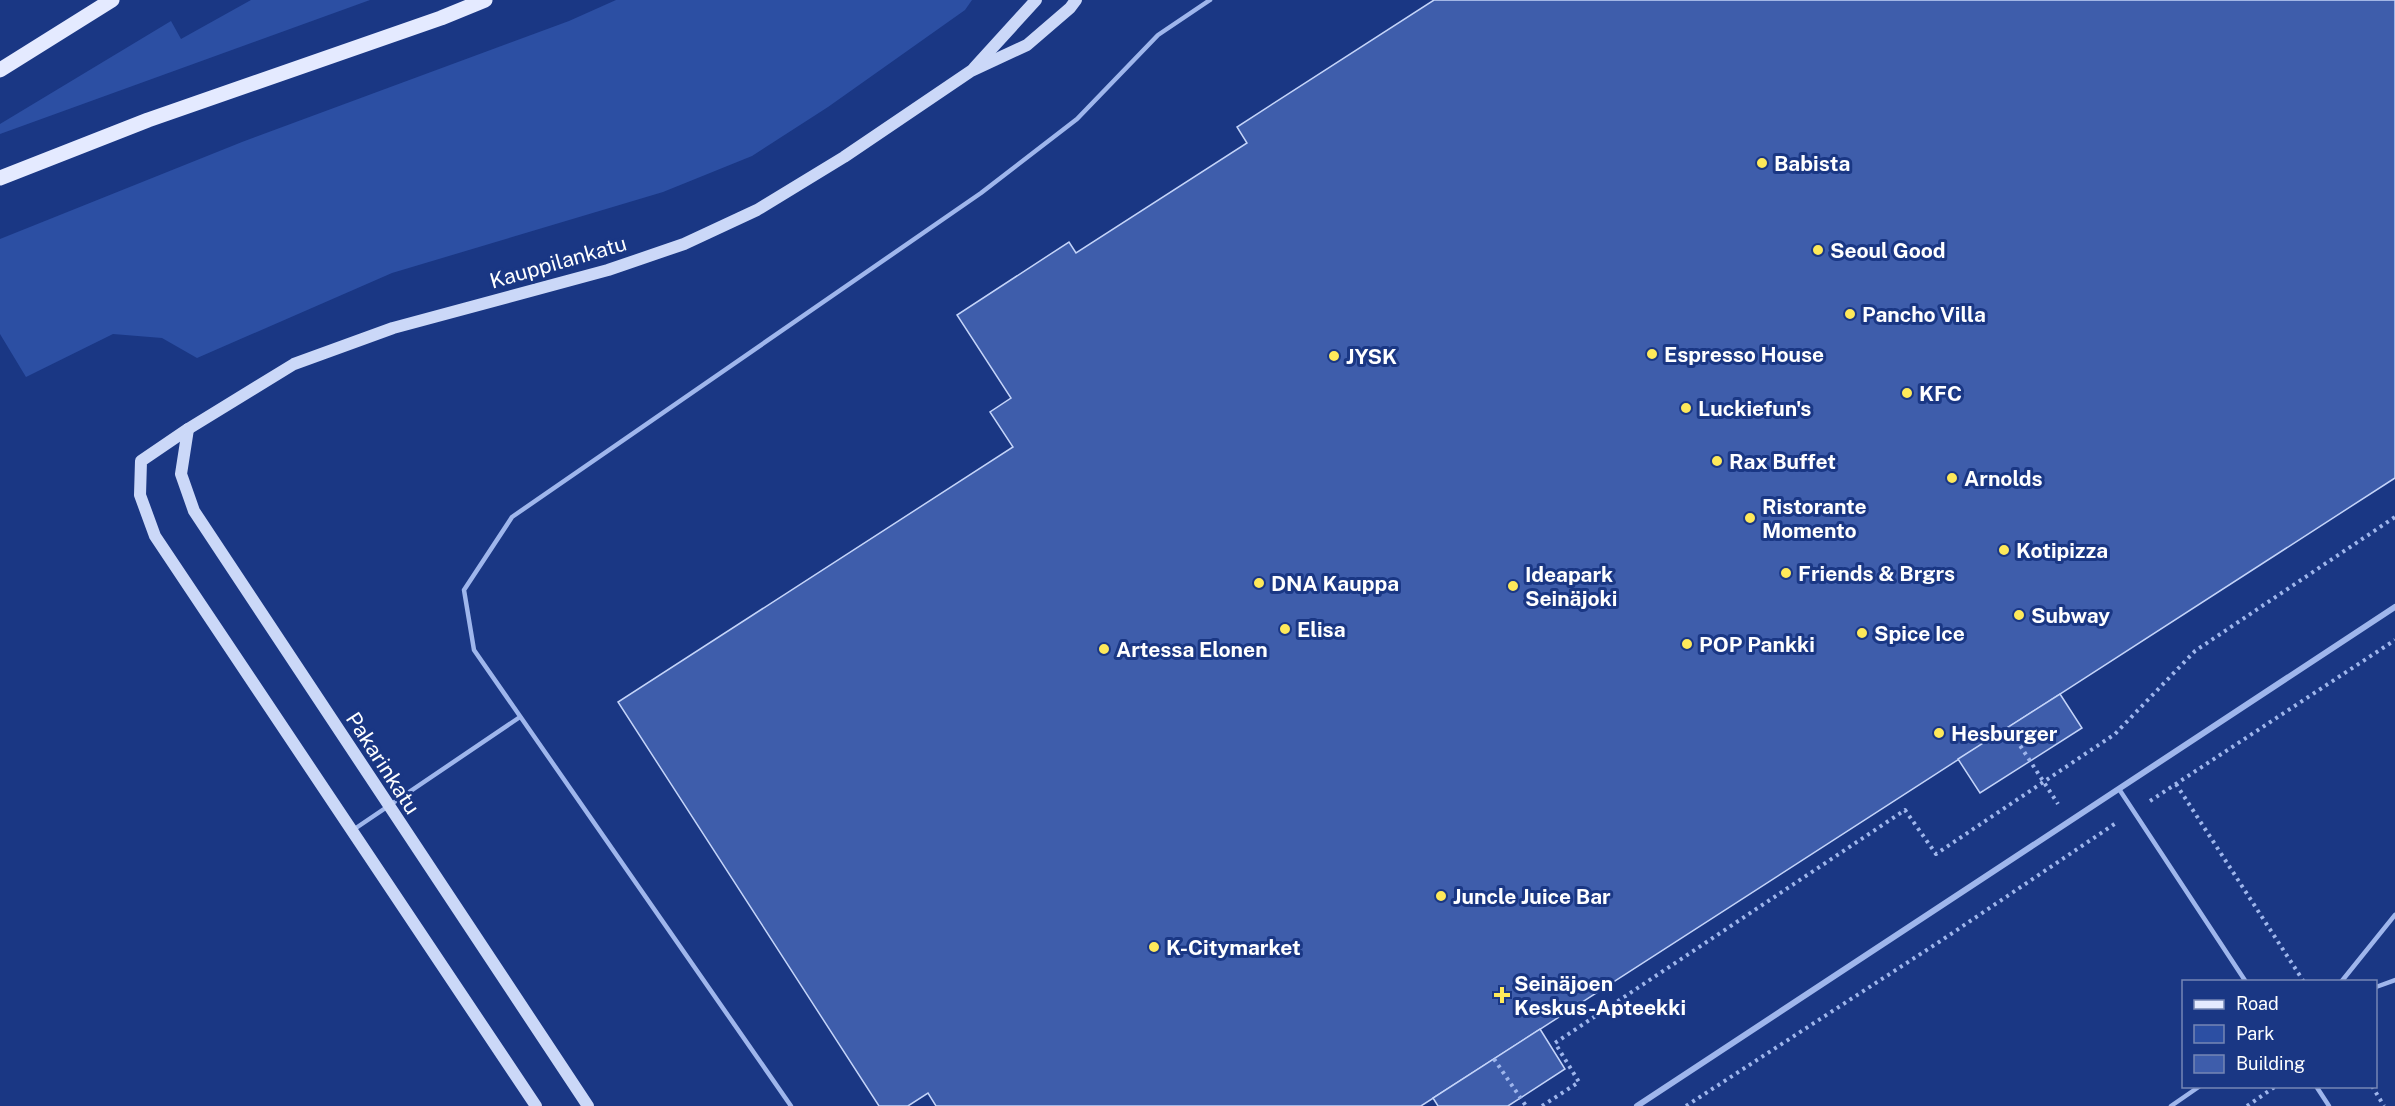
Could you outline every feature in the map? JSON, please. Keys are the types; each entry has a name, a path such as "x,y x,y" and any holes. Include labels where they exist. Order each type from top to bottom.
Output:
{"main road":[{"path":"0,70 112,0"},
{"path":"0,178 148,120 441,18 485,0"}],"street":[{"name":"Kauppilankatu","path":"971,71 1036,0"},
{"name":"Kauppilankatu","path":"353,830 155,536 140,495 141,461 188,429 294,364 393,328 608,270 684,244 757,210 844,157 971,71 1028,45 1071,8 1076,0"},
{"name":"Pakarinkatu","path":"188,429 181,474 194,512 588,1106"},
{"path":"1637,1106 2395,608"},
{"path":"353,830 536,1106"}],"lane":[{"path":"791,1106 474,650 464,590 512,517 981,193 1077,119 1158,35 1210,0"},
{"path":"353,830 520,717"},
{"path":"2119,789 2245,980"},
{"path":"2342,980 2395,915"},
{"path":"2377,987 2395,980"},
{"path":"2171,1106 2197,1088"},
{"path":"2317,1088 2329,1106"}],"path":[{"path":"1542,1106 1579,1082 1554,1043 1905,810 1936,854 2115,734 2195,651 2395,517"},
{"path":"1686,1106 2395,640"},
{"path":"2008,728 2084,845"},
{"path":"2176,784 2303,980"},
{"path":"1494,1059 1526,1106"},
{"path":"2247,1106 2273,1088"},
{"path":"2373,1088 2384,1106"}],"green space":[{"path":"251,0 370,0 0,134 0,124 171,21 181,39"},
{"path":"616,0 972,0 965,10 828,107 752,156 663,192 392,273 197,358 162,338 113,334 26,377 0,334 0,239 242,142 569,21"}],"building":[{"name":"Ideapark Seinäjoki","path":"1434,0 2395,0 2395,478 1421,1106 936,1106 928,1093 908,1106 879,1106 618,702 1013,447 990,412 1011,398 957,315 1069,242 1076,253 1247,143 1237,127"},
{"path":"2060,694 2082,728 1980,793 1958,759"},
{"path":"1540,1029 1565,1069 1508,1106 1438,1106 1433,1098"}],"place":[{"name":"Babista","path":"1762,163"},
{"name":"Seoul Good","path":"1818,250"},
{"name":"Pancho Villa","path":"1850,314"},
{"name":"Espresso House","path":"1652,354"},
{"name":"JYSK","path":"1334,356"},
{"name":"KFC","path":"1907,393"},
{"name":"Luckiefun's","path":"1686,408"},
{"name":"Rax Buffet","path":"1717,461"},
{"name":"Arnolds","path":"1952,478"},
{"name":"Ristorante Momento","path":"1750,518"},
{"name":"Kotipizza","path":"2004,550"},
{"name":"Friends & Brgrs","path":"1786,573"},
{"name":"DNA Kauppa","path":"1259,583"},
{"name":"Ideapark Seinäjoki","path":"1513,586"},
{"name":"Subway","path":"2019,615"},
{"name":"Elisa","path":"1285,629"},
{"name":"Spice Ice","path":"1862,633"},
{"name":"POP Pankki","path":"1687,644"},
{"name":"Artessa Elonen","path":"1104,649"},
{"name":"Hesburger","path":"1939,733"},
{"name":"Juncle Juice Bar","path":"1441,896"},
{"name":"K-Citymarket","path":"1154,947"},
{"name":"Seinäjoen Keskus-Apteekki","path":"1502,995"}]}
